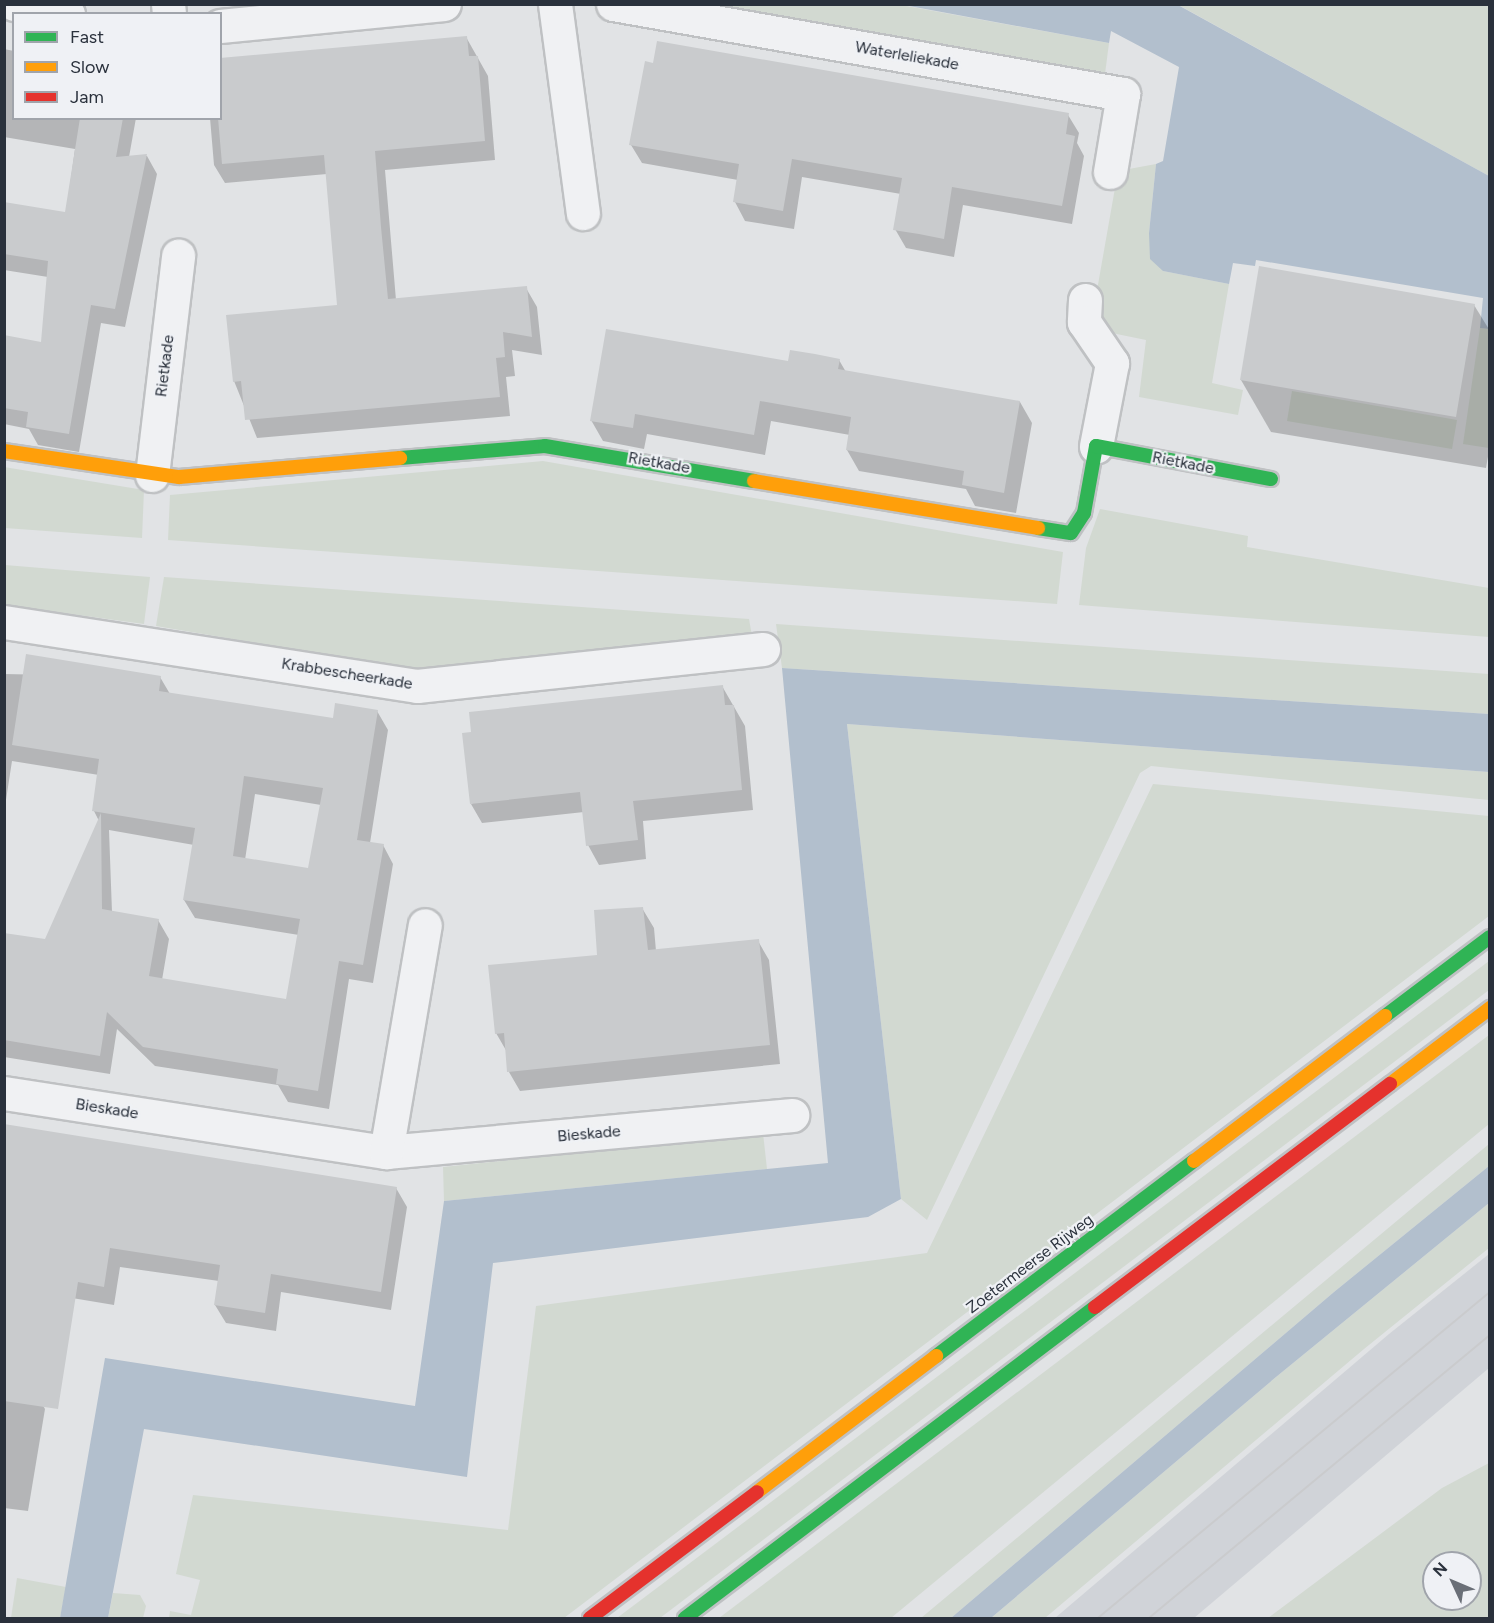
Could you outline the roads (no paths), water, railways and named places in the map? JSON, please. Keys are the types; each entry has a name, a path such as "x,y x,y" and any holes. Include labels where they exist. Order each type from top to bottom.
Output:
{"main road":[{"name":"Rietkade","path":"4,451 152,475 179,477 545,446 1071,533 1084,513 1096,446 1271,478"},
{"name":"Zoetermeerse Rijweg","path":"590,1618 1490,937"},
{"path":"685,1618 1490,1008"}],"street":[{"path":"14,4 57,12"},
{"path":"222,26 444,4"},
{"path":"555,4 584,213"},
{"name":"Waterleliekade","path":"613,4 1123,94 1110,172"},
{"name":"Rietkade","path":"152,475 178,256"},
{"name":"Rietkade","path":"1085,300 1084,322 1112,363 1096,446"},
{"name":"Krabbescheerkade","path":"4,622 417,686 763,649"},
{"path":"386,1152 425,925"},
{"name":"Bieskade","path":"4,1093 386,1152 792,1115"}],"water":[{"path":"904,5 1178,5 1489,176 1489,329 1480,328 1483,298 1256,260 1255,266 1233,263 1229,284 1163,271 1150,259 1149,233 1156,164 1163,161 1179,67 1111,31 1109,43"},
{"path":"782,668 1489,714 1489,772 847,724 901,1199 868,1217 493,1263 467,1477 144,1429 108,1618 60,1618 105,1358 415,1406 444,1201 828,1163"},
{"path":"1489,1166 1489,1203 1276,1377 991,1618 951,1618 1334,1292"}],"tram line":[{"path":"1098,1618 1490,1292"},
{"path":"1149,1618 1490,1335"}]}
